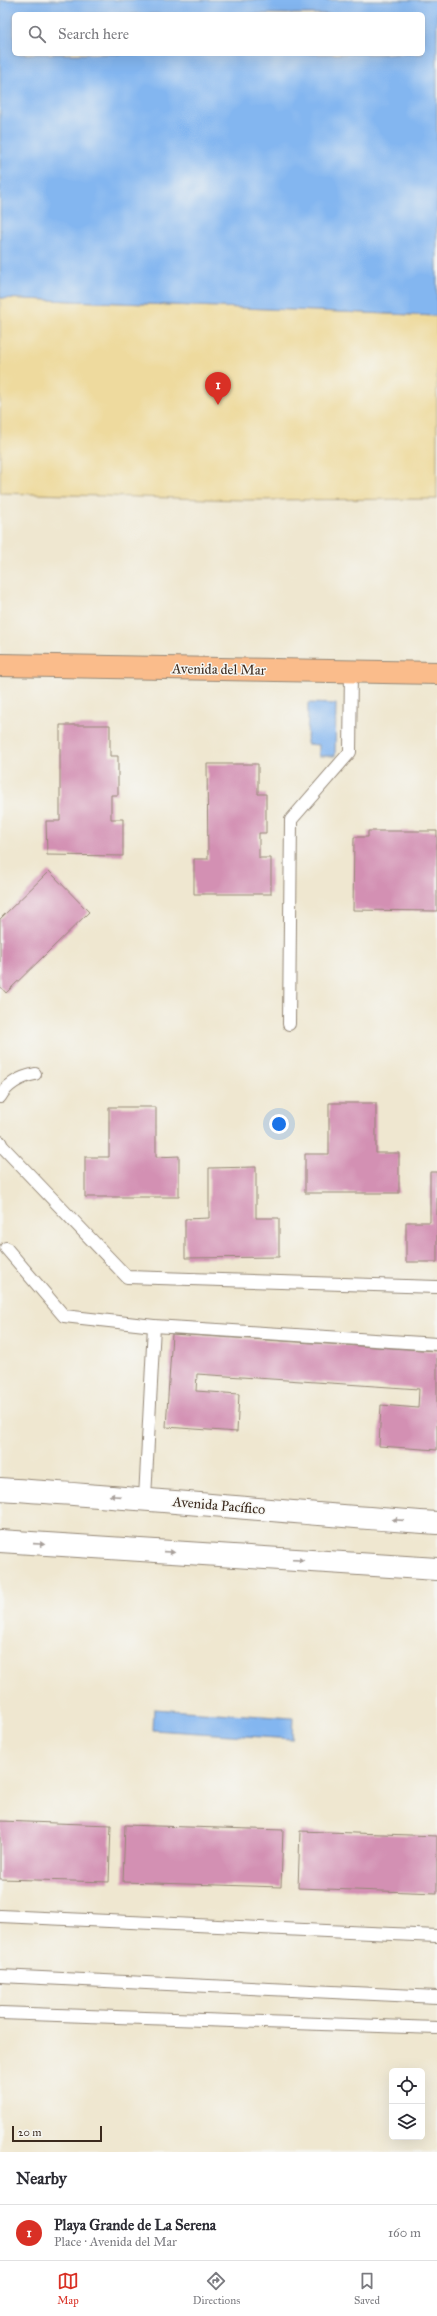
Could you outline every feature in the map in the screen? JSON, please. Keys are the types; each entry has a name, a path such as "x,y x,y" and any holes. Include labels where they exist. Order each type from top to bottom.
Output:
{"main road":[{"name":"Avenida del Mar","path":"0,665 437,673"}],"street":[{"name":"Avenida Pacífico","path":"0,1489 145,1498 437,1523"},
{"path":"0,1541 437,1569"}],"lane":[{"path":"289,1024 291,820 350,752 351,671"},
{"path":"0,1097 10,1084 22,1077 35,1074"},
{"path":"0,1142 2,1146 127,1277 437,1287"},
{"path":"6,1248 64,1316 154,1326 437,1344"},
{"path":"145,1498 154,1326"},
{"path":"0,1916 437,1936"},
{"path":"0,1976 437,1997"},
{"path":"0,2013 437,2028"}],"sand":[{"path":"0,298 437,316 437,499 242,500 0,493"}],"water":[{"path":"0,0 437,0 437,316 0,298"},
{"path":"308,703 336,704 335,756 319,756 319,745 307,744"},
{"path":"154,1709 293,1718 292,1739 153,1730"}],"building":[{"path":"60,725 110,725 110,756 118,756 118,795 111,795 111,819 123,819 123,856 47,855 46,821 60,821"},
{"path":"207,764 258,764 258,794 266,794 266,833 259,833 259,858 271,858 271,894 194,894 194,859 208,859"},
{"path":"368,831 437,831 437,911 353,910 354,837 368,837"},
{"path":"49,871 89,912 6,993 0,986 0,919"},
{"path":"329,1103 376,1103 376,1153 399,1153 399,1193 305,1193 305,1154 329,1154"},
{"path":"109,1107 156,1107 156,1157 179,1156 179,1197 85,1197 85,1157 109,1157"},
{"path":"256,1167 256,1218 279,1218 279,1257 185,1258 185,1219 209,1218 209,1168"},
{"path":"430,1172 437,1172 437,1262 406,1262 406,1222 430,1222"},
{"path":"172,1334 437,1351 437,1450 379,1446 381,1405 418,1408 419,1389 197,1374 196,1391 239,1394 237,1432 166,1427"},
{"path":"0,1821 111,1825 109,1882 0,1879"},
{"path":"125,1825 283,1830 281,1887 123,1882"},
{"path":"300,1831 437,1836 437,1893 298,1888"}],"place":[{"name":"Playa Grande de La Serena","path":"218,405"}]}
